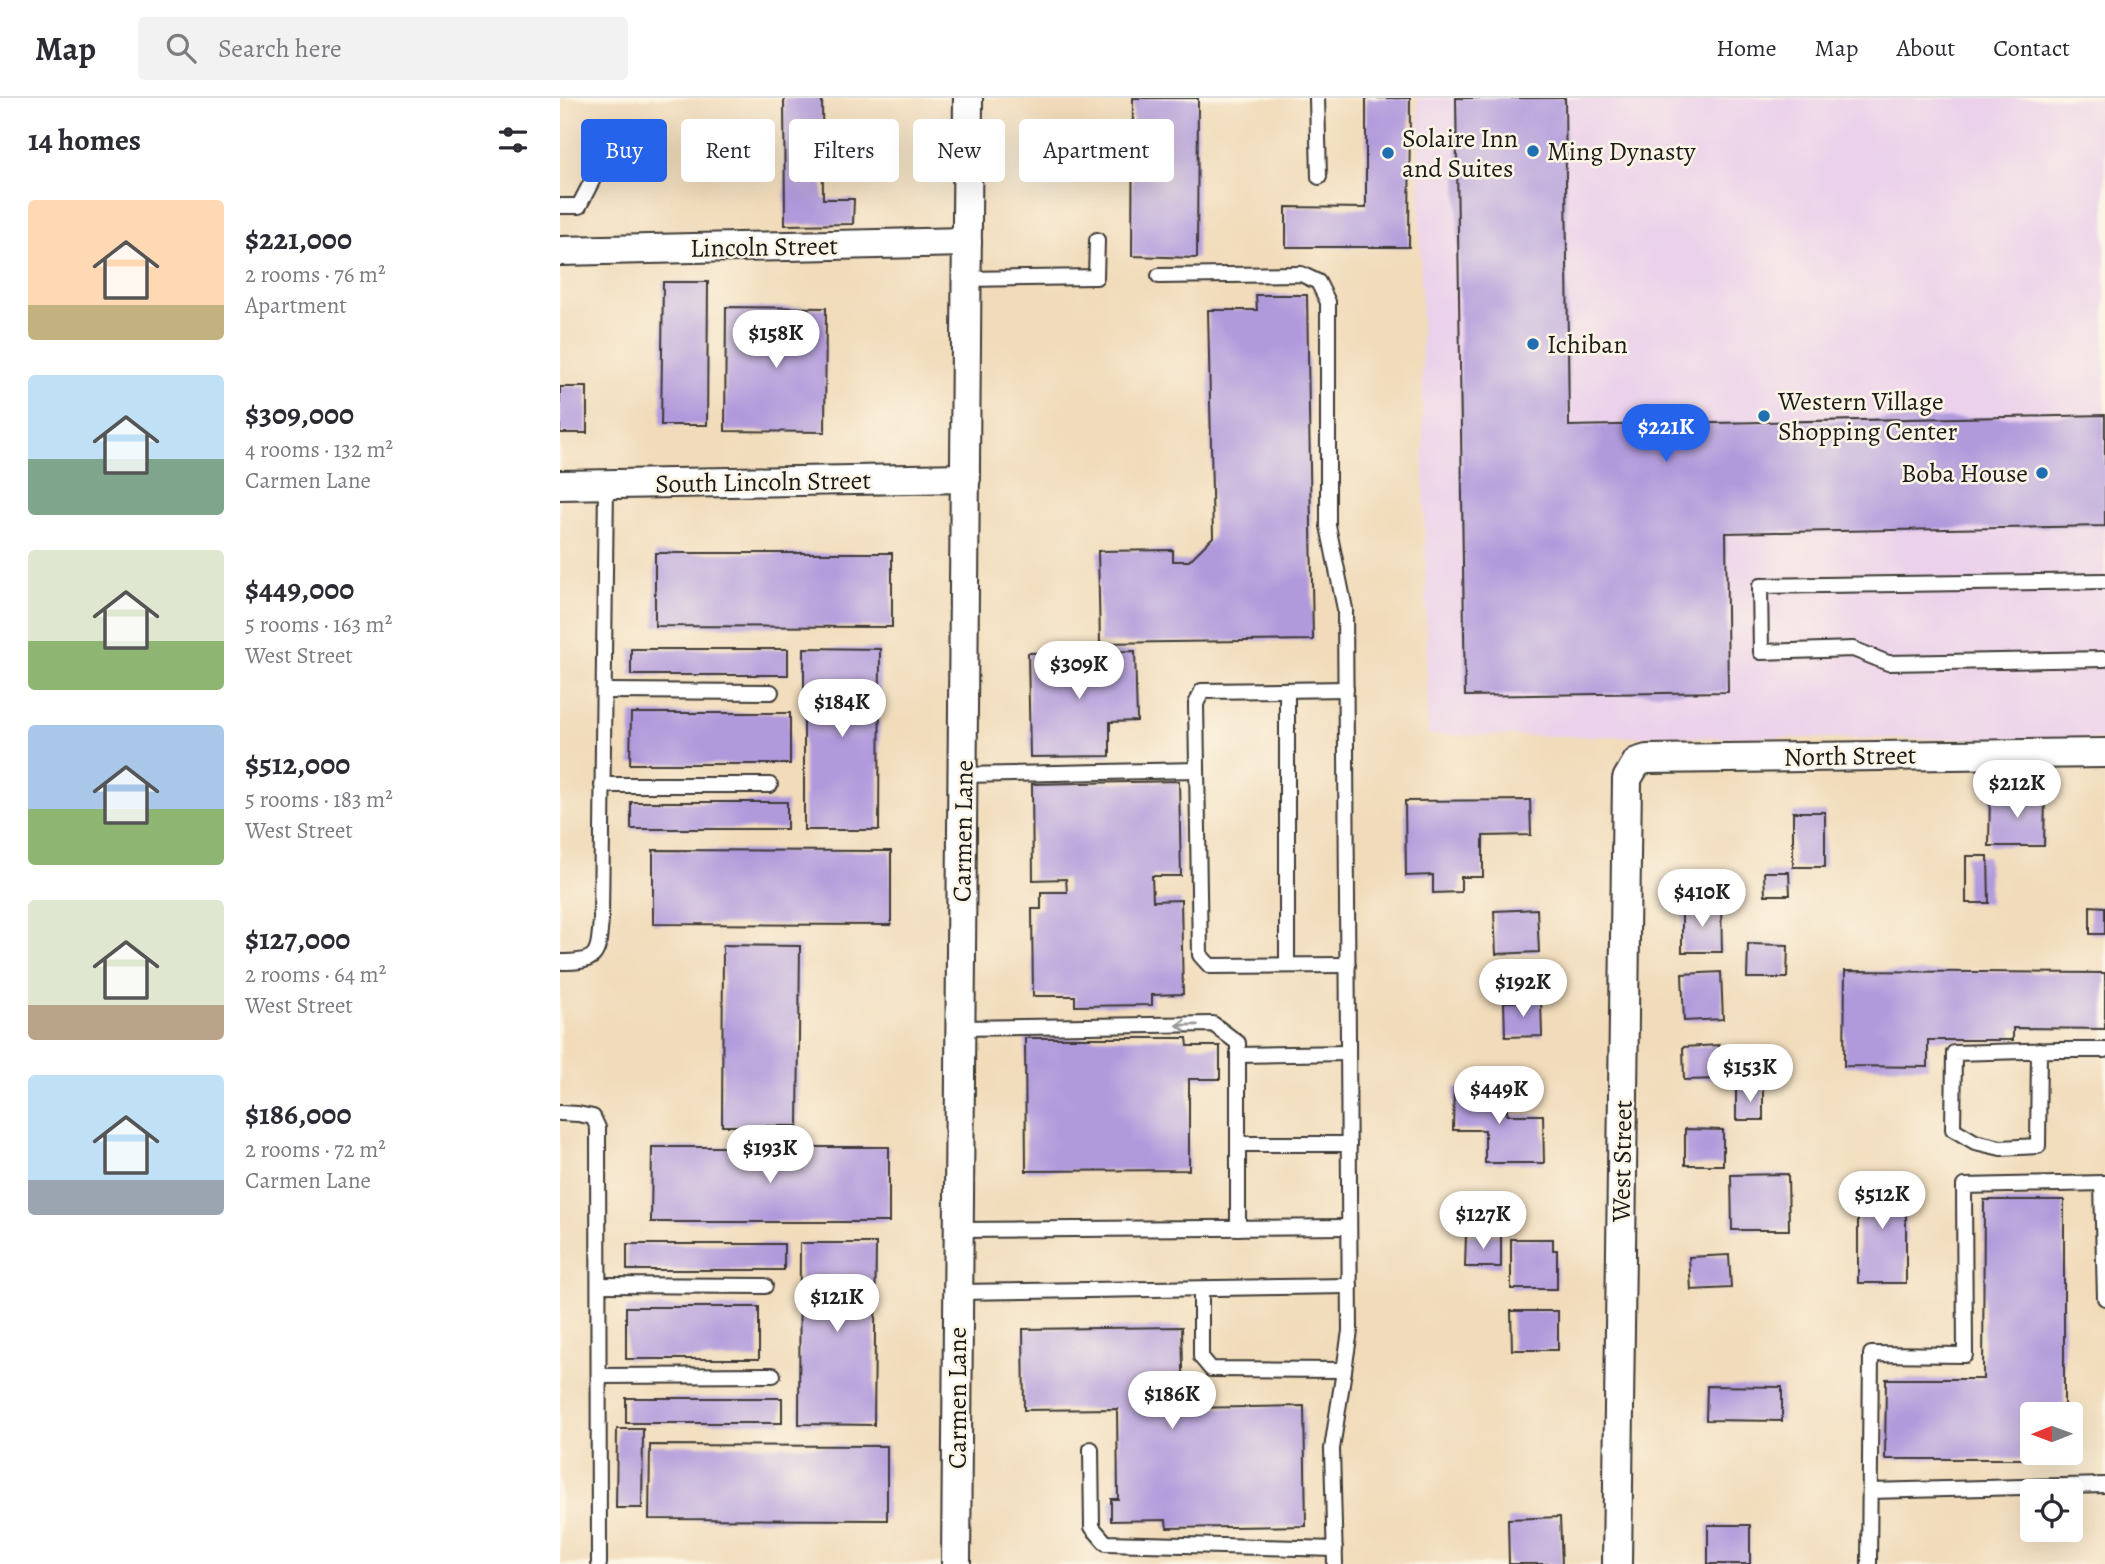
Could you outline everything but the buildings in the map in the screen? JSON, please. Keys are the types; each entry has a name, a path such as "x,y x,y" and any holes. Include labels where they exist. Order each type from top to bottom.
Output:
{"street":[{"name":"Carmen Lane","path":"956,1564 968,98"},
{"name":"Lincoln Street","path":"560,251 967,242"},
{"name":"South Lincoln Street","path":"560,485 966,478"},
{"name":"North Street","path":"1637,762 1647,759 2105,753"},
{"name":"West Street","path":"1617,1564 1627,779 1637,762"}],"lane":[{"path":"1317,98 1319,177"},
{"path":"560,206 579,205 591,182"},
{"path":"967,279 1097,277 1097,240"},
{"path":"1091,1449 1092,1527 1106,1542 1335,1557 1332,1449 1350,1331 1350,1286 1345,609 1328,526 1328,302 1318,282 1301,274 1159,276"},
{"path":"560,962 580,962 591,958 599,948 606,484"},
{"path":"2105,581 1760,586 1761,652 1853,649 1888,663 2105,659"},
{"path":"1346,689 1202,691 1196,704 1200,955 1210,966 1348,965"},
{"path":"1287,690 1287,965"},
{"path":"604,691 771,692"},
{"path":"963,775 1197,769"},
{"path":"602,785 770,785"},
{"path":"961,1028 1213,1024 1238,1043 1238,1228"},
{"path":"2039,1050 2038,1146 1988,1145 1975,1142 1953,1129 1954,1054 2039,1050 2105,1050"},
{"path":"1238,1055 1348,1053"},
{"path":"560,1114 593,1116 598,1128 598,1564"},
{"path":"1238,1144 1349,1144"},
{"path":"1870,1564 1871,1354 1965,1355 1964,1185 2104,1184 2105,1298"},
{"path":"959,1230 1349,1227"},
{"path":"598,1285 765,1286"},
{"path":"958,1292 1350,1286"},
{"path":"1201,1289 1201,1357 1211,1369 1344,1370"},
{"path":"599,1376 773,1375"},
{"path":"1870,1491 2105,1485"}],"shaded area":[{"name":"Western Village Shopping Center","path":"1418,98 2105,98 2105,740 1428,735"}],"place":[{"name":"Ming Dynasty","path":"1533,151"},
{"name":"Solaire Inn and Suites","path":"1388,153"},
{"name":"Ichiban","path":"1533,344"},
{"name":"Western Village Shopping Center","path":"1764,416"},
{"name":"Boba House","path":"2042,473"}]}
